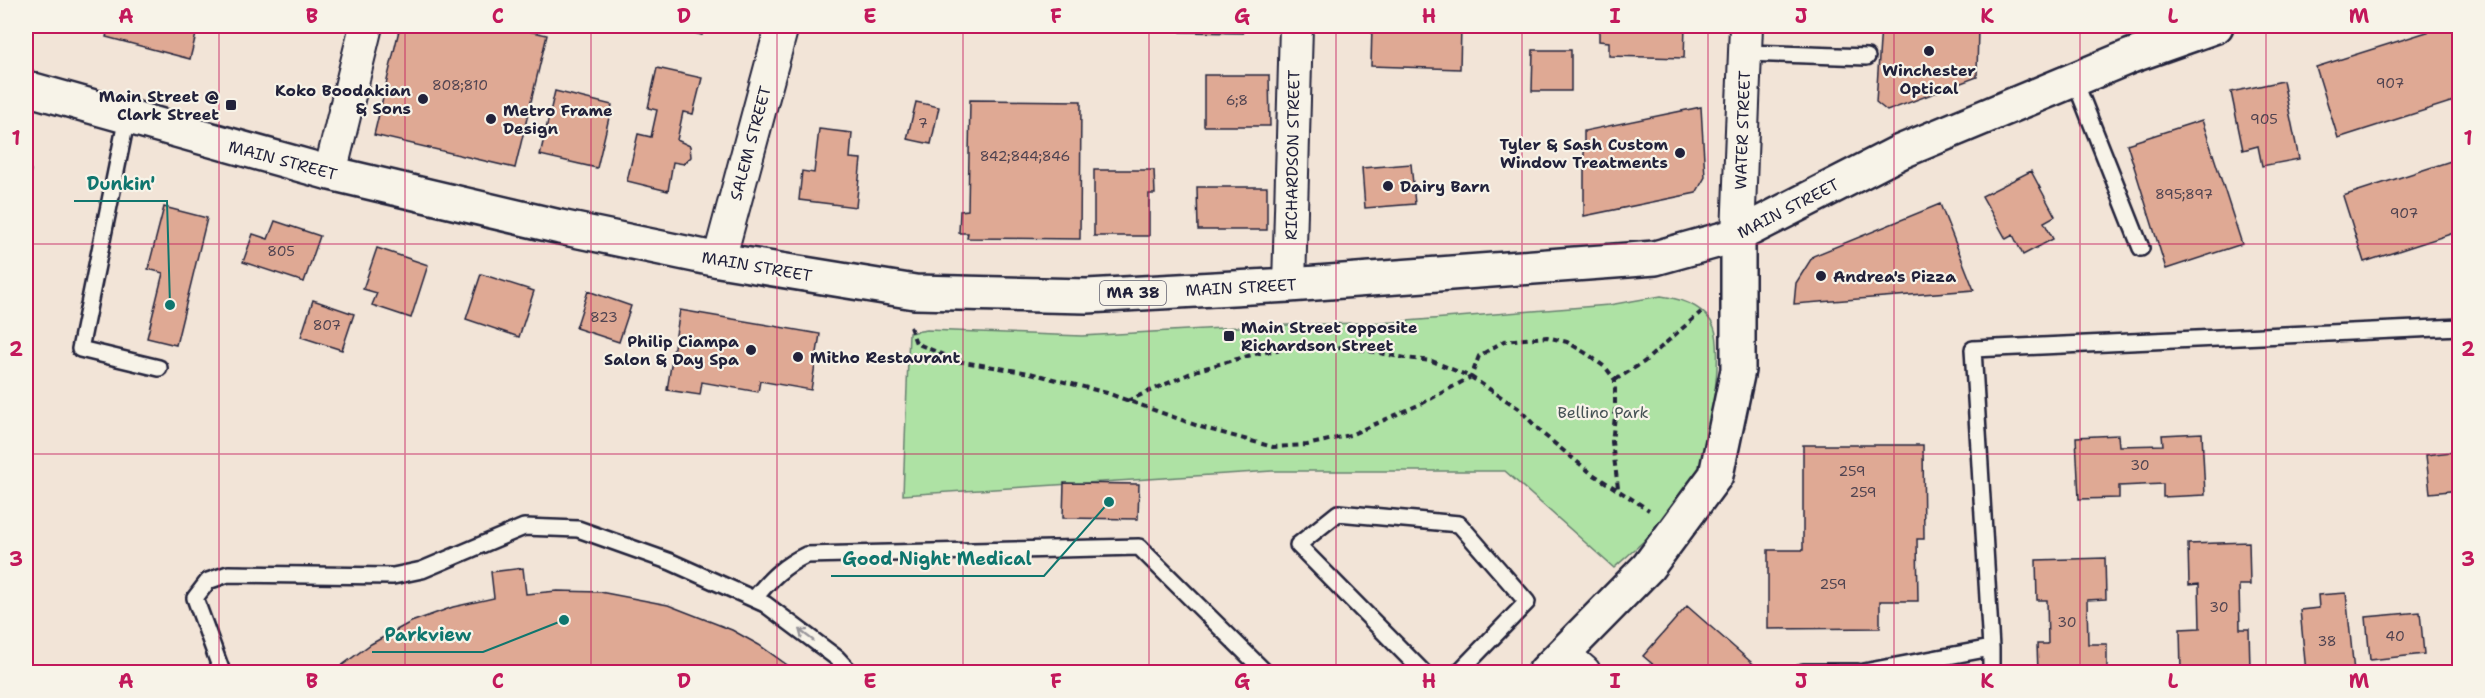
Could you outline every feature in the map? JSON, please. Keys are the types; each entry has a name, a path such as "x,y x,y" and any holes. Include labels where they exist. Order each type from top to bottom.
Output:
{"main road":[{"name":"MAIN STREET","path":"26,88 330,173 560,227 719,261 915,292 1087,296 1289,285 1655,258 1738,235 1900,152 2074,79 2207,27"},
{"path":"1564,666 1648,567 1716,475 1738,370 1738,235"}],"street":[{"path":"330,173 366,26"},
{"name":"SALEM STREET","path":"719,261 782,26"},
{"name":"RICHARDSON STREET","path":"1289,285 1296,26"},
{"name":"WATER STREET","path":"1738,235 1746,39"}],"lane":[{"path":"1746,39 1868,57"},
{"path":"2074,79 2141,248"},
{"path":"127,117 80,349 159,368"},
{"path":"1991,672 1973,349 2460,327"},
{"path":"1423,672 1298,545 1338,513 1459,524 1527,602 1459,672"},
{"path":"222,672 195,598 208,581 228,574 393,576 422,570 524,527 578,529 671,562 765,604 837,658 850,672"},
{"path":"754,599 770,578 785,566 806,555 1139,547 1265,672"},
{"path":"1864,672 1991,648"},
{"path":"1803,672 1858,672"}],"path":[{"path":"898,289 916,343 957,361 1030,373 1107,393 1223,434 1273,447 1307,445 1350,435 1423,403 1471,376 1479,356 1504,341 1547,336 1567,342 1589,356 1606,368 1616,380 1616,416 1612,442 1618,489"},
{"path":"1616,380 1644,362 1700,315 1704,305"},
{"path":"1127,401 1198,370 1255,354 1318,346 1349,347 1432,361 1471,376 1518,408 1543,434 1591,473 1677,529"}],"green space":[{"name":"Bellino Park","path":"1661,296 1677,299 1699,309 1714,327 1717,357 1714,401 1702,463 1690,489 1660,525 1614,568 1505,471 1272,471 903,495 909,333 927,330 1082,336 1257,326 1394,322 1609,305"}],"building":[{"path":"109,26 198,26 190,59 106,37"},
{"path":"400,26 505,26 547,35 515,168 374,135"},
{"path":"668,26 705,26 702,35"},
{"path":"920,26 937,26 936,30"},
{"path":"1181,26 1243,26 1243,33 1181,32"},
{"path":"1372,26 1461,26 1460,69 1371,66"},
{"path":"1599,26 1685,26 1684,58 1609,56 1609,42 1599,41"},
{"name":"Winchester Optical","path":"1881,26 1978,26 1977,77 1887,111 1876,102"},
{"path":"2446,26 2460,26 2460,99 2338,138 2316,67"},
{"path":"1533,50 1571,50 1571,91 1532,91"},
{"path":"657,68 702,78 693,114 683,112 677,140 690,146 691,157 684,164 673,162 668,191 627,181 638,134 651,137 657,110 648,108"},
{"path":"1204,75 1269,75 1270,126 1204,126"},
{"path":"2283,81 2299,159 2262,166 2258,146 2243,150 2231,92"},
{"path":"555,91 612,105 597,168 540,155"},
{"path":"970,100 1081,101 1080,239 967,238 968,233 959,233 960,211 968,210"},
{"path":"916,102 939,107 931,144 907,139"},
{"path":"1701,107 1705,177 1696,193 1584,216 1584,131"},
{"path":"2202,120 2242,244 2166,269 2127,144"},
{"path":"819,129 852,133 850,158 861,159 856,207 799,200 802,171 814,173"},
{"path":"2460,158 2460,231 2364,262 2343,196"},
{"name":"Dairy Barn","path":"1411,164 1415,204 1365,208 1362,168"},
{"path":"26,168 31,170 26,191"},
{"path":"1094,170 1154,170 1155,194 1149,194 1149,236 1094,236"},
{"path":"2031,171 2055,216 2044,222 2053,239 2023,255 2013,235 2006,239 1982,196"},
{"path":"1197,187 1267,187 1267,230 1198,230"},
{"path":"1940,204 1974,290 1794,304 1796,283 1813,256"},
{"path":"164,207 207,218 176,345 147,338 163,273 148,269"},
{"path":"275,221 320,236 304,282 243,262 253,234 268,239"},
{"path":"377,248 428,265 411,318 372,305 377,293 363,289"},
{"path":"481,274 534,291 519,337 466,319"},
{"path":"588,291 631,306 619,342 576,328"},
{"path":"313,300 354,314 342,350 301,337"},
{"path":"680,310 820,334 811,390 760,381 758,392 702,382 700,395 667,390"},
{"path":"2202,433 2205,495 2163,497 2163,484 2119,486 2119,498 2079,499 2076,437 2118,435 2119,446 2163,445 2162,435"},
{"path":"1803,445 1923,445 1924,539 1917,539 1918,601 1880,601 1880,628 1768,629 1768,550 1803,550"},
{"path":"2460,451 2460,490 2430,493 2426,455"},
{"path":"1064,483 1139,484 1138,519 1063,518"},
{"path":"2249,542 2250,585 2239,585 2240,629 2249,629 2250,669 2181,671 2180,629 2200,628 2199,584 2189,585 2188,544"},
{"path":"2105,558 2106,599 2087,600 2088,644 2107,644 2107,672 2038,672 2037,644 2048,644 2047,600 2037,600 2036,560"},
{"path":"523,568 526,594 557,591 600,592 668,605 732,630 759,645 797,672 333,672 371,644 411,622 453,607 494,598 491,572"},
{"path":"2346,593 2354,672 2306,672 2300,610 2319,608 2318,595"},
{"path":"1687,606 1759,669 1756,672 1662,672 1643,656"},
{"path":"2420,612 2424,654 2370,660 2366,617"}],"place":[{"name":"Winchester Optical","path":"1929,51"},
{"name":"Koko Boodakian & Sons","path":"423,99"},
{"name":"Main Street @ Clark Street","path":"231,105"},
{"name":"Metro Frame Design","path":"491,119"},
{"name":"Tyler & Sash Custom Window Treatments","path":"1680,153"},
{"name":"Dairy Barn","path":"1388,186"},
{"name":"Andrea's Pizza","path":"1821,276"},
{"name":"Dunkin'","path":"170,305"},
{"name":"Main Street opposite Richardson Street","path":"1229,336"},
{"name":"Philip Ciampa Salon & Day Spa","path":"751,350"},
{"name":"Mitho Restaurant","path":"798,357"},
{"name":"Good Night Medical","path":"1109,502"},
{"name":"Parkview","path":"564,620"}]}
